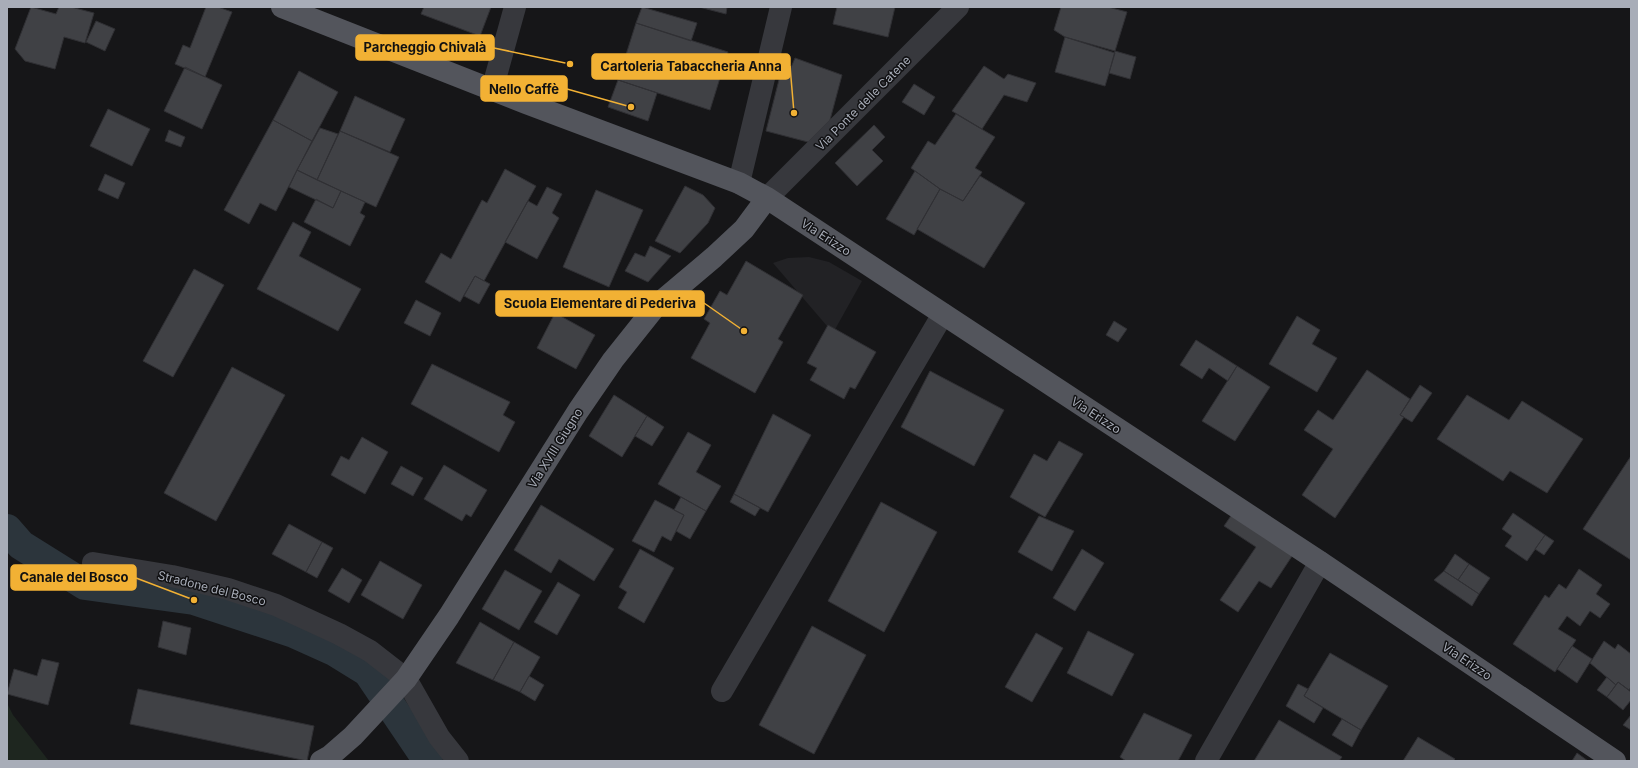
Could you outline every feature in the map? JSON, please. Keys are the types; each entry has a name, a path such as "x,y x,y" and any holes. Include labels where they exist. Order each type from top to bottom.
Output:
{"main road":[{"name":"Via Erizzo","path":"282,7 492,90 740,183 767,198 1320,562 1615,761"},
{"name":"Via XVIII Giugno","path":"321,761 330,756 349,740 401,685 449,616 578,411 614,360 656,306 714,257 744,229 767,198"}],"street":[{"path":"492,90 514,7"},
{"path":"740,183 781,7"},
{"name":"Via Ponte delle Catene","path":"767,198 958,7"},
{"path":"722,692 943,314"},
{"path":"1206,761 1320,562"},
{"name":"Stradone del Bosco","path":"93,563 172,576 228,589 276,605 340,634 370,651 401,685 458,761"}],"shaded area":[{"path":"809,257 829,262 862,281 833,333 773,263 788,258"},
{"path":"7,703 13,715 49,761 7,761"}],"building":[{"path":"31,7 56,14 59,7 71,7 94,13 85,43 64,37 55,69 25,61 15,49"},
{"path":"206,7 218,7 232,12 205,77 175,64 183,45 190,48"},
{"path":"424,7 491,7 480,36 421,14"},
{"path":"642,7 697,23 691,41 636,23"},
{"path":"699,7 727,7 726,14"},
{"path":"837,7 895,7 888,37 833,24"},
{"path":"1061,7 1108,7 1127,12 1115,51 1065,37 1054,30"},
{"path":"96,21 115,29 105,51 86,42"},
{"path":"636,23 728,52 710,110 618,80"},
{"path":"1065,37 1115,53 1105,86 1055,72"},
{"path":"1115,51 1136,57 1130,79 1109,73"},
{"path":"795,58 842,75 830,120 808,142 766,131 782,68 790,70"},
{"path":"984,66 1004,79 1008,74 1036,83 1027,102 1004,95 982,129 952,111"},
{"path":"185,67 222,85 202,129 164,111"},
{"path":"299,71 338,92 312,141 273,120"},
{"path":"618,80 657,93 648,121 608,107"},
{"path":"914,84 935,97 924,115 902,102"},
{"path":"355,96 405,119 390,152 340,131"},
{"path":"108,109 150,129 132,166 90,146"},
{"path":"956,114 995,137 975,168 982,172 963,201 940,189 911,168 928,141 935,145"},
{"path":"273,120 312,141 276,211 260,203 249,224 224,210"},
{"path":"874,125 885,137 872,150 883,161 857,186 835,163"},
{"path":"320,128 338,134 317,180 297,170"},
{"path":"169,130 185,137 181,147 165,141"},
{"path":"340,131 399,157 376,207 317,180"},
{"path":"505,169 536,186 484,281 475,276 460,302 425,282 441,253 451,259 482,200 487,203"},
{"path":"297,170 341,191 333,208 289,187"},
{"path":"915,171 940,189 914,235 886,219"},
{"path":"105,174 125,183 118,199 98,190"},
{"path":"980,176 1025,203 984,268 917,229 940,189 963,201"},
{"path":"685,186 703,195 715,208 708,223 680,253 655,241"},
{"path":"547,187 562,194 552,213 559,218 537,259 505,242 528,201 537,206"},
{"path":"596,190 643,210 609,287 563,267"},
{"path":"341,191 365,202 360,213 365,216 350,246 304,222 316,199 333,208"},
{"path":"293,222 311,232 299,256 361,289 338,331 257,289"},
{"path":"650,246 671,256 648,282 625,271 635,253 645,257"},
{"path":"746,261 803,295 778,339 783,342 755,393 691,358 710,323 704,319 720,291 727,295"},
{"path":"194,269 224,285 173,377 143,361"},
{"path":"475,276 490,284 479,304 464,296"},
{"path":"416,300 441,313 430,336 404,323"},
{"path":"555,313 595,335 576,369 537,348"},
{"path":"1297,316 1320,330 1312,344 1337,358 1317,392 1269,364"},
{"path":"1114,321 1127,329 1118,342 1106,335"},
{"path":"828,325 876,352 855,389 850,387 844,399 810,380 817,368 807,363"},
{"path":"1196,340 1237,366 1228,381 1209,368 1202,379 1180,365"},
{"path":"432,364 510,402 503,415 515,422 499,452 411,404"},
{"path":"1237,366 1270,387 1235,441 1202,421"},
{"path":"232,367 285,395 216,521 164,493"},
{"path":"1367,370 1410,399 1400,415 1404,417 1335,518 1302,495 1333,449 1304,430 1318,410 1333,420"},
{"path":"930,371 1004,410 974,466 901,427"},
{"path":"1420,385 1432,393 1412,422 1400,415"},
{"path":"614,395 647,416 622,457 589,436"},
{"path":"1467,395 1509,420 1522,401 1583,439 1547,493 1510,471 1503,481 1437,439"},
{"path":"773,414 811,435 768,512 734,494"},
{"path":"647,416 664,427 652,446 635,436"},
{"path":"688,432 711,445 696,472 721,486 706,511 658,484"},
{"path":"362,437 388,452 365,494 331,475 341,456 349,460"},
{"path":"1059,441 1083,454 1045,517 1010,497 1034,454 1047,461"},
{"path":"1631,456 1631,560 1583,529"},
{"path":"444,465 487,490 471,517 466,514 462,521 424,499"},
{"path":"401,466 423,478 413,496 391,484"},
{"path":"734,494 760,508 755,516 730,502"},
{"path":"681,497 706,511 690,539 676,531 684,515 674,510"},
{"path":"655,500 684,515 671,541 662,536 654,552 632,541"},
{"path":"881,502 937,532 884,632 828,601"},
{"path":"541,505 614,549 594,581 559,559 551,573 514,550"},
{"path":"1235,510 1296,550 1271,588 1259,581 1238,612 1220,600 1256,547 1224,526"},
{"path":"1513,513 1545,535 1527,561 1505,546 1512,536 1502,529"},
{"path":"1039,516 1074,531 1052,571 1018,552"},
{"path":"289,524 322,542 306,572 272,554"},
{"path":"1545,535 1554,541 1544,555 1535,549"},
{"path":"322,542 333,548 317,578 306,572"},
{"path":"640,549 674,568 644,623 618,608 627,592 619,587"},
{"path":"1082,549 1104,563 1075,611 1053,598"},
{"path":"1455,554 1469,564 1458,580 1444,571"},
{"path":"380,561 422,585 403,619 361,595"},
{"path":"1469,564 1490,578 1479,594 1458,580"},
{"path":"342,568 362,580 349,603 328,591"},
{"path":"1579,569 1602,585 1596,594 1610,604 1600,618 1590,611 1580,626 1567,616 1558,629 1576,640 1555,672 1513,644 1545,595 1549,598 1559,584 1566,589"},
{"path":"505,570 542,591 519,630 482,609"},
{"path":"1444,571 1479,594 1472,606 1434,580"},
{"path":"558,582 580,595 557,635 534,622"},
{"path":"163,621 191,628 186,655 158,647"},
{"path":"480,622 514,642 493,680 456,663"},
{"path":"812,626 866,655 814,754 759,725"},
{"path":"1088,631 1134,654 1112,696 1067,673"},
{"path":"1036,633 1063,648 1032,702 1005,687"},
{"path":"1604,641 1615,649 1618,644 1631,654 1631,687 1629,690 1618,682 1616,685 1590,663"},
{"path":"514,642 540,657 520,692 493,680"},
{"path":"1572,646 1592,659 1577,683 1557,669"},
{"path":"1330,653 1388,686 1361,730 1304,696"},
{"path":"42,659 59,663 48,705 7,694 14,669 37,676"},
{"path":"529,676 544,685 535,701 520,692"},
{"path":"1607,677 1616,685 1607,697 1597,690"},
{"path":"1618,682 1631,692 1631,700 1623,710 1607,697"},
{"path":"1298,684 1308,689 1304,696 1323,708 1314,723 1286,706"},
{"path":"138,689 314,726 307,761 130,724"},
{"path":"1144,713 1192,735 1178,761 1126,761 1120,757"},
{"path":"1631,715 1631,730 1623,725"},
{"path":"1342,719 1361,730 1352,747 1332,735"},
{"path":"1279,720 1342,757 1339,761 1254,761"},
{"path":"1418,737 1455,759 1453,761 1403,761"},
{"path":"1577,753 1588,761 1572,761"}],"waterway":[{"path":"7,529 21,545 85,585 194,600 294,633 334,651 368,672 428,761"}],"place":[{"name":"Parcheggio Chivalà","path":"570,64"},
{"name":"Nello Caffè","path":"631,107"},
{"name":"Cartoleria Tabaccheria Anna","path":"794,113"},
{"name":"Scuola Elementare di Pederiva","path":"744,331"},
{"name":"Canale del Bosco","path":"194,600"}]}
